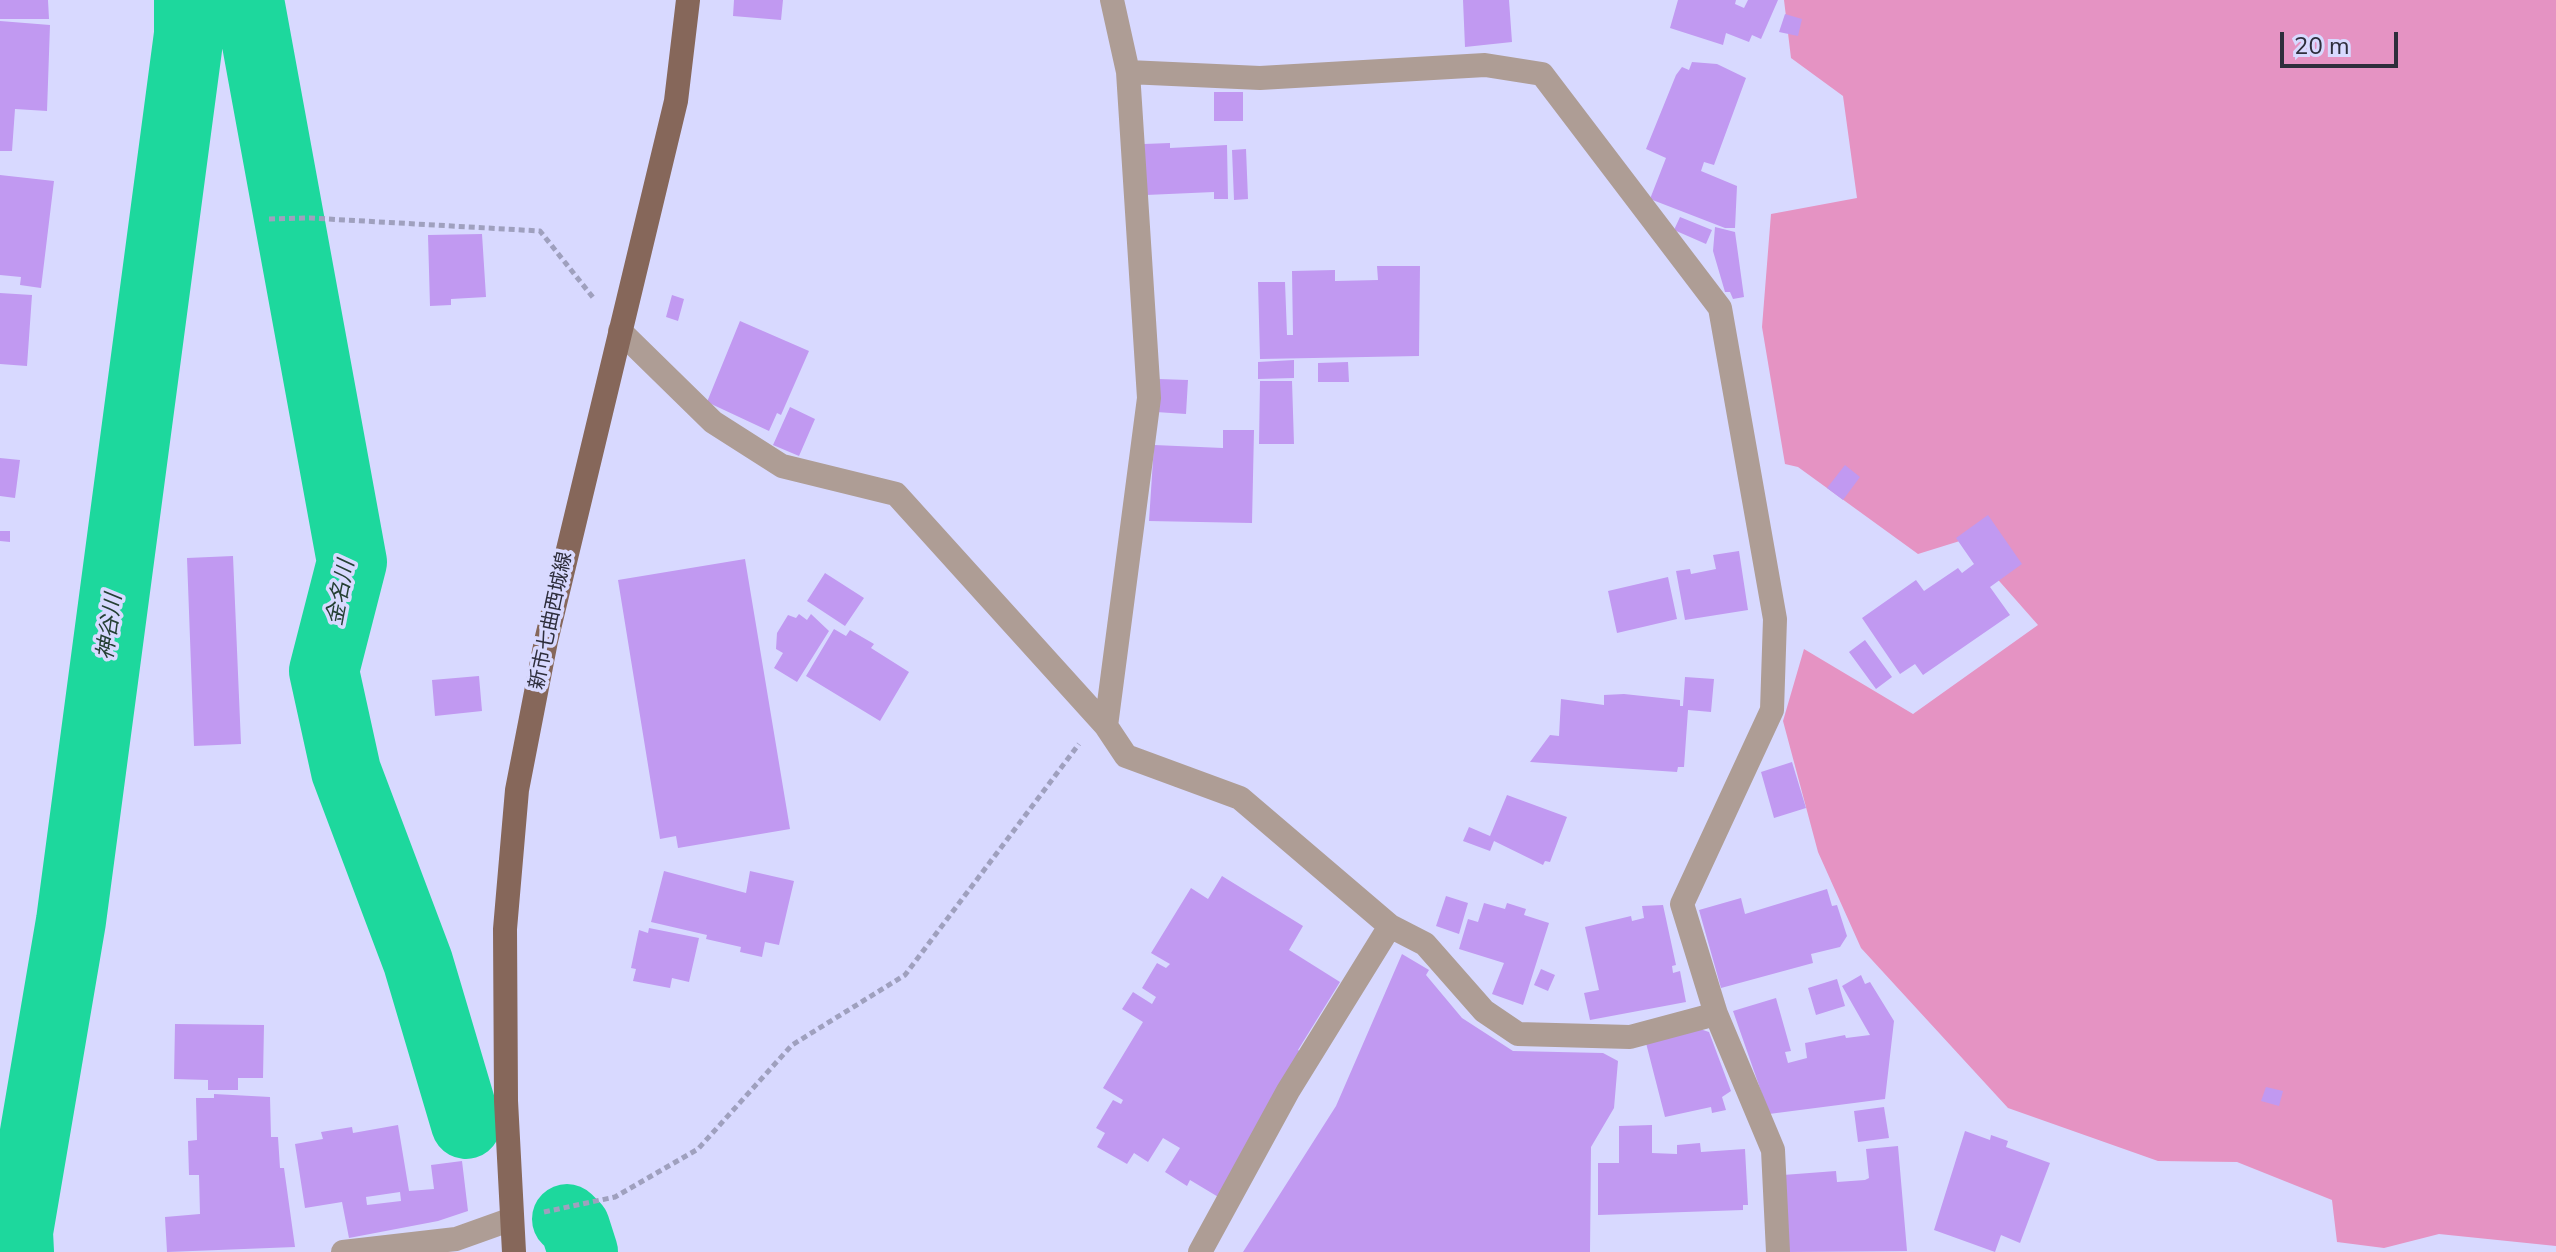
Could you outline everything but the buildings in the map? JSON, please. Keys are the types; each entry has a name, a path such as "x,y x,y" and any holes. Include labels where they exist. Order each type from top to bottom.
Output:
{"main road":[{"name":"新市七曲西城線","path":"514,1252 505,929 517,790 546,641 676,101 688,0"}],"street":[{"path":"1106,726 1149,398 1128,72 1112,0"},
{"path":"1128,72 1260,78 1485,65 1542,74 1720,308 1775,619 1772,710 1682,904 1716,1014 1773,1150 1778,1252"},
{"path":"620,331 713,422 782,466 896,494 1106,726 1126,756 1240,798 1390,926 1425,944 1484,1011 1518,1034 1630,1037 1716,1014"},
{"path":"1200,1252 1288,1091 1390,926"},
{"path":"343,1252 456,1239 512,1219"}],"path":[{"path":"269,219 310,218 540,231 620,331"},
{"path":"512,1219 615,1197 698,1149 792,1045 905,975 1079,744 1106,726"}],"shaded area":[{"path":"1784,0 2556,0 2556,1246 2439,1234 2384,1248 2337,1242 2332,1200 2237,1162 2158,1161 2008,1108 1861,948 1818,852 1783,721 1804,649 1913,714 2038,625 1963,540 1918,554 1798,467 1785,464 1762,327 1771,214 1857,198 1843,96 1791,58"}],"waterway":[{"name":"神谷川","path":"19,1252 18,1232 71,921 189,34 189,0"},
{"name":"金名川","path":"249,0 352,562 324,671 346,771 418,962 466,1124"},
{"name":"金名川","path":"567,1219 575,1227 583,1252"},
{"path":"0,1224 18,1232"}]}
